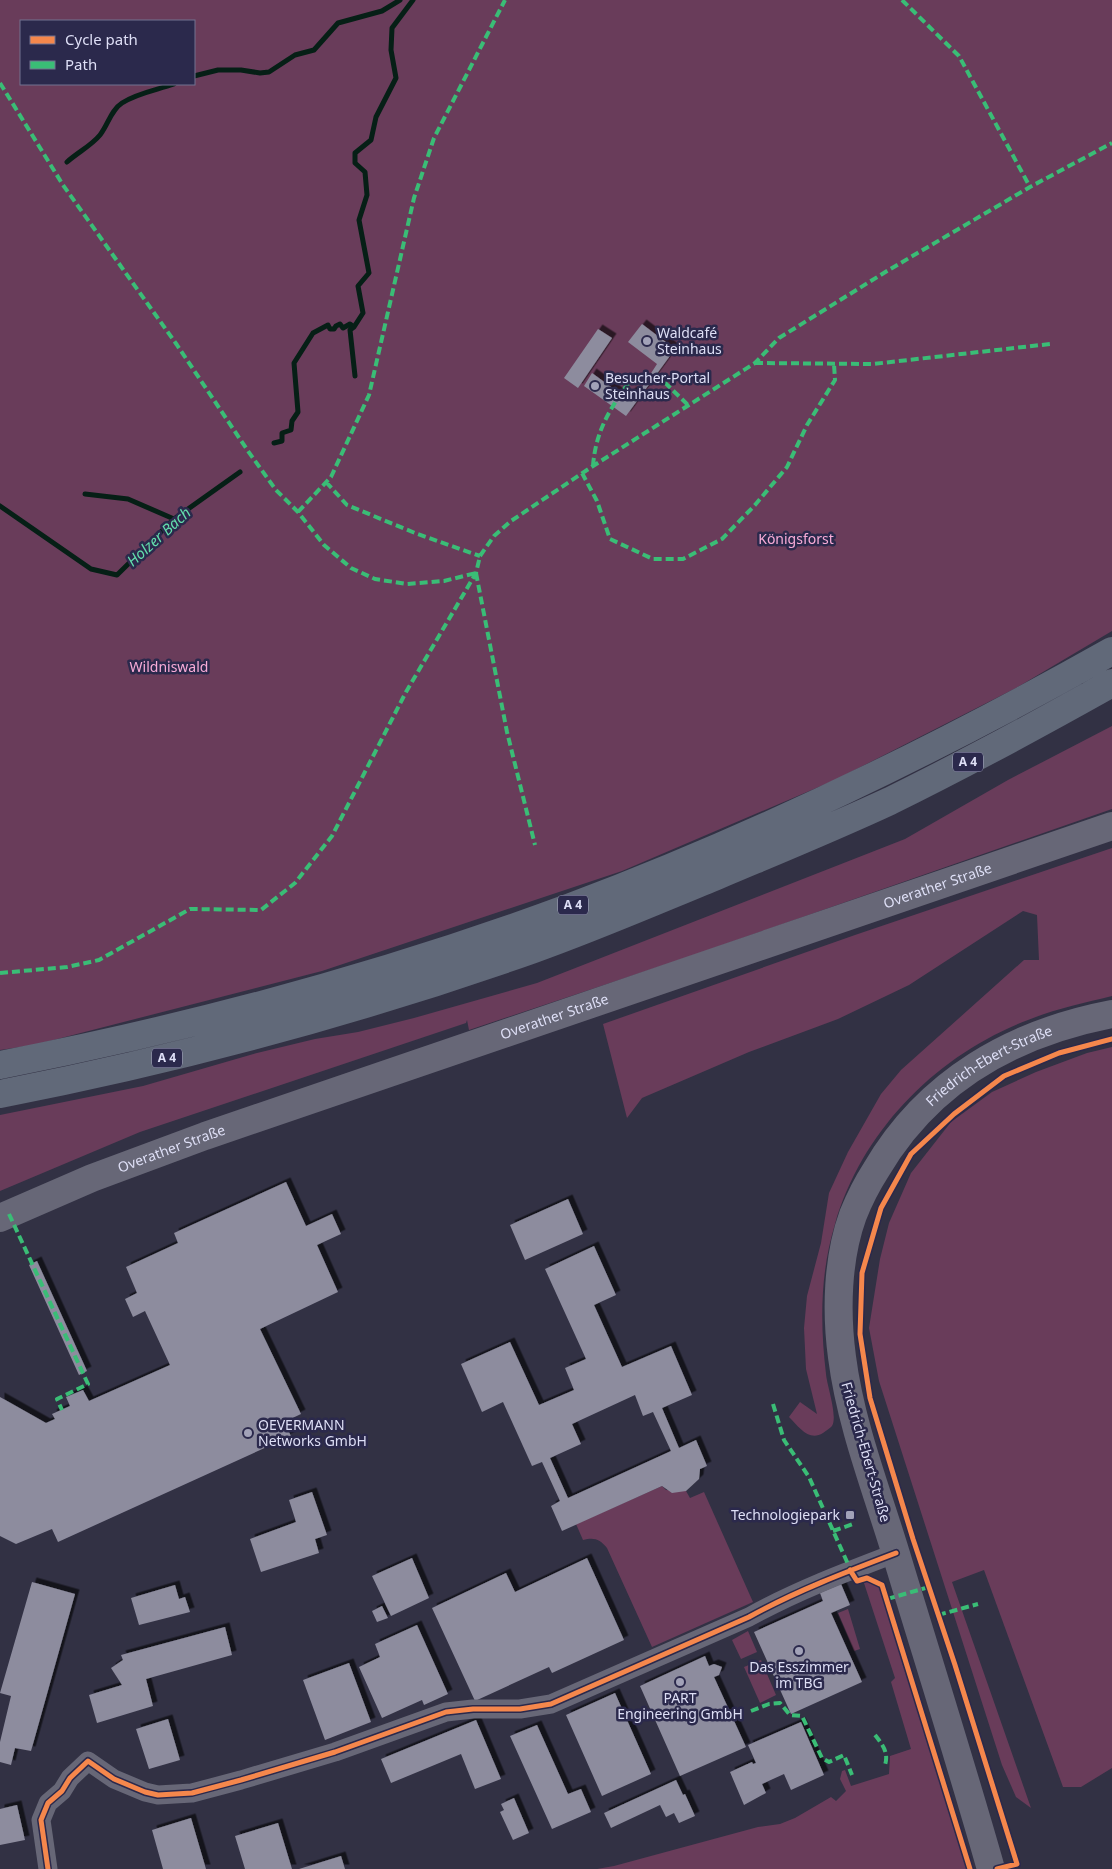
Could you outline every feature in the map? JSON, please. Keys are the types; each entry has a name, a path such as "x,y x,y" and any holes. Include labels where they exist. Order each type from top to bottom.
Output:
{"highway":[{"name":"A 4","path":"0,1065 140,1036 324,989 466,943 571,906 690,858 806,807 950,739 1112,651"},
{"name":"A 4","path":"0,1094 73,1080 203,1049 411,991 532,950 612,920 820,833 962,765 1112,683"},
{"path":"820,833 920,800 1112,705"}],"main road":[{"name":"Overather Straße","path":"0,1218 92,1178 197,1139 1112,826"},
{"name":"Friedrich-Ebert-Straße","path":"991,1869 847,1392 841,1355 838,1295 840,1267 852,1216 868,1184 897,1138 915,1115 937,1094 965,1072 1019,1043 1073,1023 1112,1014"}],"street":[{"path":"48,1869 41,1820 48,1803 62,1791 70,1778 88,1761 114,1779 145,1792 158,1794 192,1793 335,1752 446,1712 473,1709 520,1709 551,1704 647,1663 807,1588 896,1553"}],"green space":[{"name":"Königsforst","path":"0,0 1112,0 1112,631 1016,688 835,780 622,871 322,971 34,1045 0,1050"},
{"path":"1112,726 1112,809 691,956 469,1030 467,1020 466,1023 140,1132 0,1191 0,1115 143,1086 257,1053 414,1018 537,983 905,839 1008,780"},
{"path":"1112,848 1112,996 1038,1016 995,1035 964,1053 935,1075 908,1100 884,1127 864,1157 847,1190 835,1224 826,1261 822,1317 826,1374 834,1421 832,1426 823,1433 813,1436 809,1435 800,1429 789,1417 800,1402 817,1414 806,1369 804,1328 807,1296 821,1243 829,1193 848,1152 881,1094 901,1070 1024,960 1039,960 1037,915 1023,911 909,985 838,1019 749,1052 642,1098 627,1118 603,1024 855,935"},
{"path":"1112,1047 1112,1768 1081,1787 1063,1787 984,1570 952,1582 1031,1808 1016,1797 1002,1765 879,1381 869,1328 880,1259 889,1223 911,1173 951,1122 992,1092 1036,1072 1087,1053"},
{"path":"662,1486 666,1490 686,1491 690,1498 704,1492 753,1602 652,1647 607,1548 596,1540 583,1540 576,1524"},
{"path":"870,1581 881,1589 968,1869 597,1869 758,1827 780,1824 795,1818 831,1797 836,1801 846,1791 840,1779 842,1771 845,1770 851,1786 889,1774 890,1756 911,1749 891,1682 895,1678 864,1583"},
{"path":"848,1609 860,1649 854,1651 838,1613"},
{"path":"748,1631 757,1652 741,1659 732,1640"},
{"path":"761,1660 776,1695 760,1703 744,1667"}],"building":[{"path":"642,324 675,349 626,416 584,386 592,373 626,398 632,391 637,395 657,364 628,342"},
{"path":"598,329 612,338 578,388 564,378"},
{"path":"286,1182 306,1226 332,1214 341,1234 317,1245 338,1292 260,1329 301,1414 284,1422 291,1436 58,1542 52,1529 16,1544 0,1536 0,1397 46,1423 55,1419 52,1414 70,1406 66,1397 83,1390 89,1401 170,1365 145,1311 133,1317 125,1299 137,1293 126,1267 178,1243 174,1233"},
{"path":"568,1199 583,1234 525,1260 510,1225"},
{"path":"594,1246 616,1295 594,1305 622,1367 671,1346 692,1395 662,1408 679,1448 696,1440 707,1466 700,1469 699,1479 686,1491 672,1493 662,1486 562,1531 551,1506 560,1501 542,1462 532,1466 503,1402 482,1412 461,1364 510,1342 539,1405 574,1390 565,1368 586,1359 545,1269","holes":["635,1395 643,1416 653,1412 671,1451 568,1498 550,1458 581,1444 572,1424"]},
{"path":"37,1261 87,1371 79,1375 29,1265"},
{"path":"312,1492 327,1535 315,1539 319,1553 261,1572 250,1539 296,1522 289,1500"},
{"path":"412,1558 429,1598 391,1616 372,1576"},
{"path":"587,1558 624,1640 552,1673 549,1667 475,1701 432,1608 506,1573 515,1592"},
{"path":"32,1582 75,1594 31,1751 15,1748 11,1765 0,1762 0,1742 11,1696 0,1693"},
{"path":"841,1584 850,1605 831,1613 862,1682 791,1714 754,1632 823,1601 820,1593"},
{"path":"175,1585 179,1599 185,1597 190,1612 139,1625 131,1598"},
{"path":"382,1606 388,1618 377,1622 372,1611"},
{"path":"417,1625 448,1694 424,1705 422,1700 382,1718 359,1667 380,1657 375,1644"},
{"path":"225,1627 232,1655 146,1679 153,1706 97,1723 89,1695 122,1685 111,1668 123,1660 121,1655"},
{"path":"705,1656 709,1666 714,1664 722,1667 719,1675 714,1677 746,1747 680,1776 640,1686"},
{"path":"349,1663 371,1722 325,1740 303,1680"},
{"path":"615,1693 651,1774 602,1796 566,1715"},
{"path":"168,1719 180,1760 149,1769 136,1729"},
{"path":"476,1720 501,1779 475,1789 461,1754 391,1783 381,1759"},
{"path":"801,1722 824,1775 791,1790 784,1774 762,1784 766,1793 744,1805 730,1772 752,1762 753,1764 756,1763 748,1745"},
{"path":"537,1725 568,1794 581,1789 591,1812 552,1829 510,1736"},
{"path":"676,1780 695,1816 679,1823 674,1813 666,1817 660,1805 611,1828 604,1813"},
{"path":"514,1798 529,1833 513,1840 500,1812 504,1810 501,1804"},
{"path":"17,1805 25,1840 0,1845 0,1809"},
{"path":"191,1818 206,1869 163,1869 152,1830"},
{"path":"278,1823 292,1869 245,1869 235,1836"},
{"path":"341,1856 345,1869 299,1869"}],"waterway":[{"path":"195,76 218,70 269,72 295,55 314,50 338,23 382,11 400,0"},
{"name":"Holzer Bach","path":"274,443 282,441 282,433 291,430 292,421 298,412 294,363 313,333 328,325 330,329 334,329 340,324 343,328 350,324 354,327 363,313 358,286 369,273 359,220 367,195 365,172 355,163 355,153 371,140 376,117 396,78 391,50 392,28 413,0"},
{"path":"67,162 96,139 103,131 112,114 122,103 141,94 171,85"},
{"path":"354,327 350,330 355,376"},
{"name":"Holzer Bach","path":"0,506 91,569 117,575 174,519 240,472"},
{"path":"85,494 128,499 174,519"}],"marked path":[{"path":"298,512 331,477 369,395 414,198 434,138 505,0"},
{"path":"902,0 959,56 1030,187"},
{"path":"0,83 63,185 177,345 248,451 276,490 298,512 324,545 351,568 375,579 407,584 444,581 476,573"},
{"path":"0,973 67,967 99,960 190,909 261,910 295,883 332,836 406,692 476,573 480,556 494,536 511,521 593,466 755,363 779,338 887,271 1030,187 1112,143"},
{"path":"755,363 873,364 1050,344"},
{"path":"582,473 597,501 610,539 653,559 683,559 722,539 755,505 787,467 807,425 835,380 834,364"},
{"path":"656,374 688,405"},
{"path":"593,466 602,428 634,375"},
{"path":"326,482 347,505 415,533 480,556"},
{"path":"476,573 507,732 535,845"},
{"path":"9,1214 88,1384 57,1399 62,1410"},
{"path":"773,1404 784,1440 809,1477 852,1573"},
{"path":"833,1531 853,1524"},
{"path":"887,1599 929,1587"},
{"path":"938,1615 978,1604"},
{"path":"751,1711 769,1704 780,1703 790,1715 802,1716 822,1758 829,1762 844,1755 852,1775"},
{"path":"875,1735 885,1752 885,1765"}],"cycle path":[{"path":"997,1869 1017,1864 870,1398 860,1334 862,1273 881,1208 911,1154 954,1114 1004,1076 1059,1053 1112,1039"},
{"path":"48,1869 41,1820 48,1803 62,1791 70,1778 88,1761 114,1779 145,1792 158,1795 192,1793 335,1752 446,1712 473,1709 520,1709 551,1704 749,1617 803,1590 896,1553"},
{"path":"850,1570 857,1581 867,1578 882,1585 970,1869"}],"place":[{"name":"Waldcafé Steinhaus","path":"647,341"},
{"name":"Besucher-Portal Steinhaus","path":"595,386"},
{"name":"OEVERMANN Networks GmbH","path":"248,1433"},
{"name":"Technologiepark","path":"850,1515"},
{"name":"Das Esszimmer im TBG","path":"799,1651"},
{"name":"PART Engineering GmbH","path":"680,1682"}],"park label":[{"name":"Wildniswald","path":"169,667"}]}
